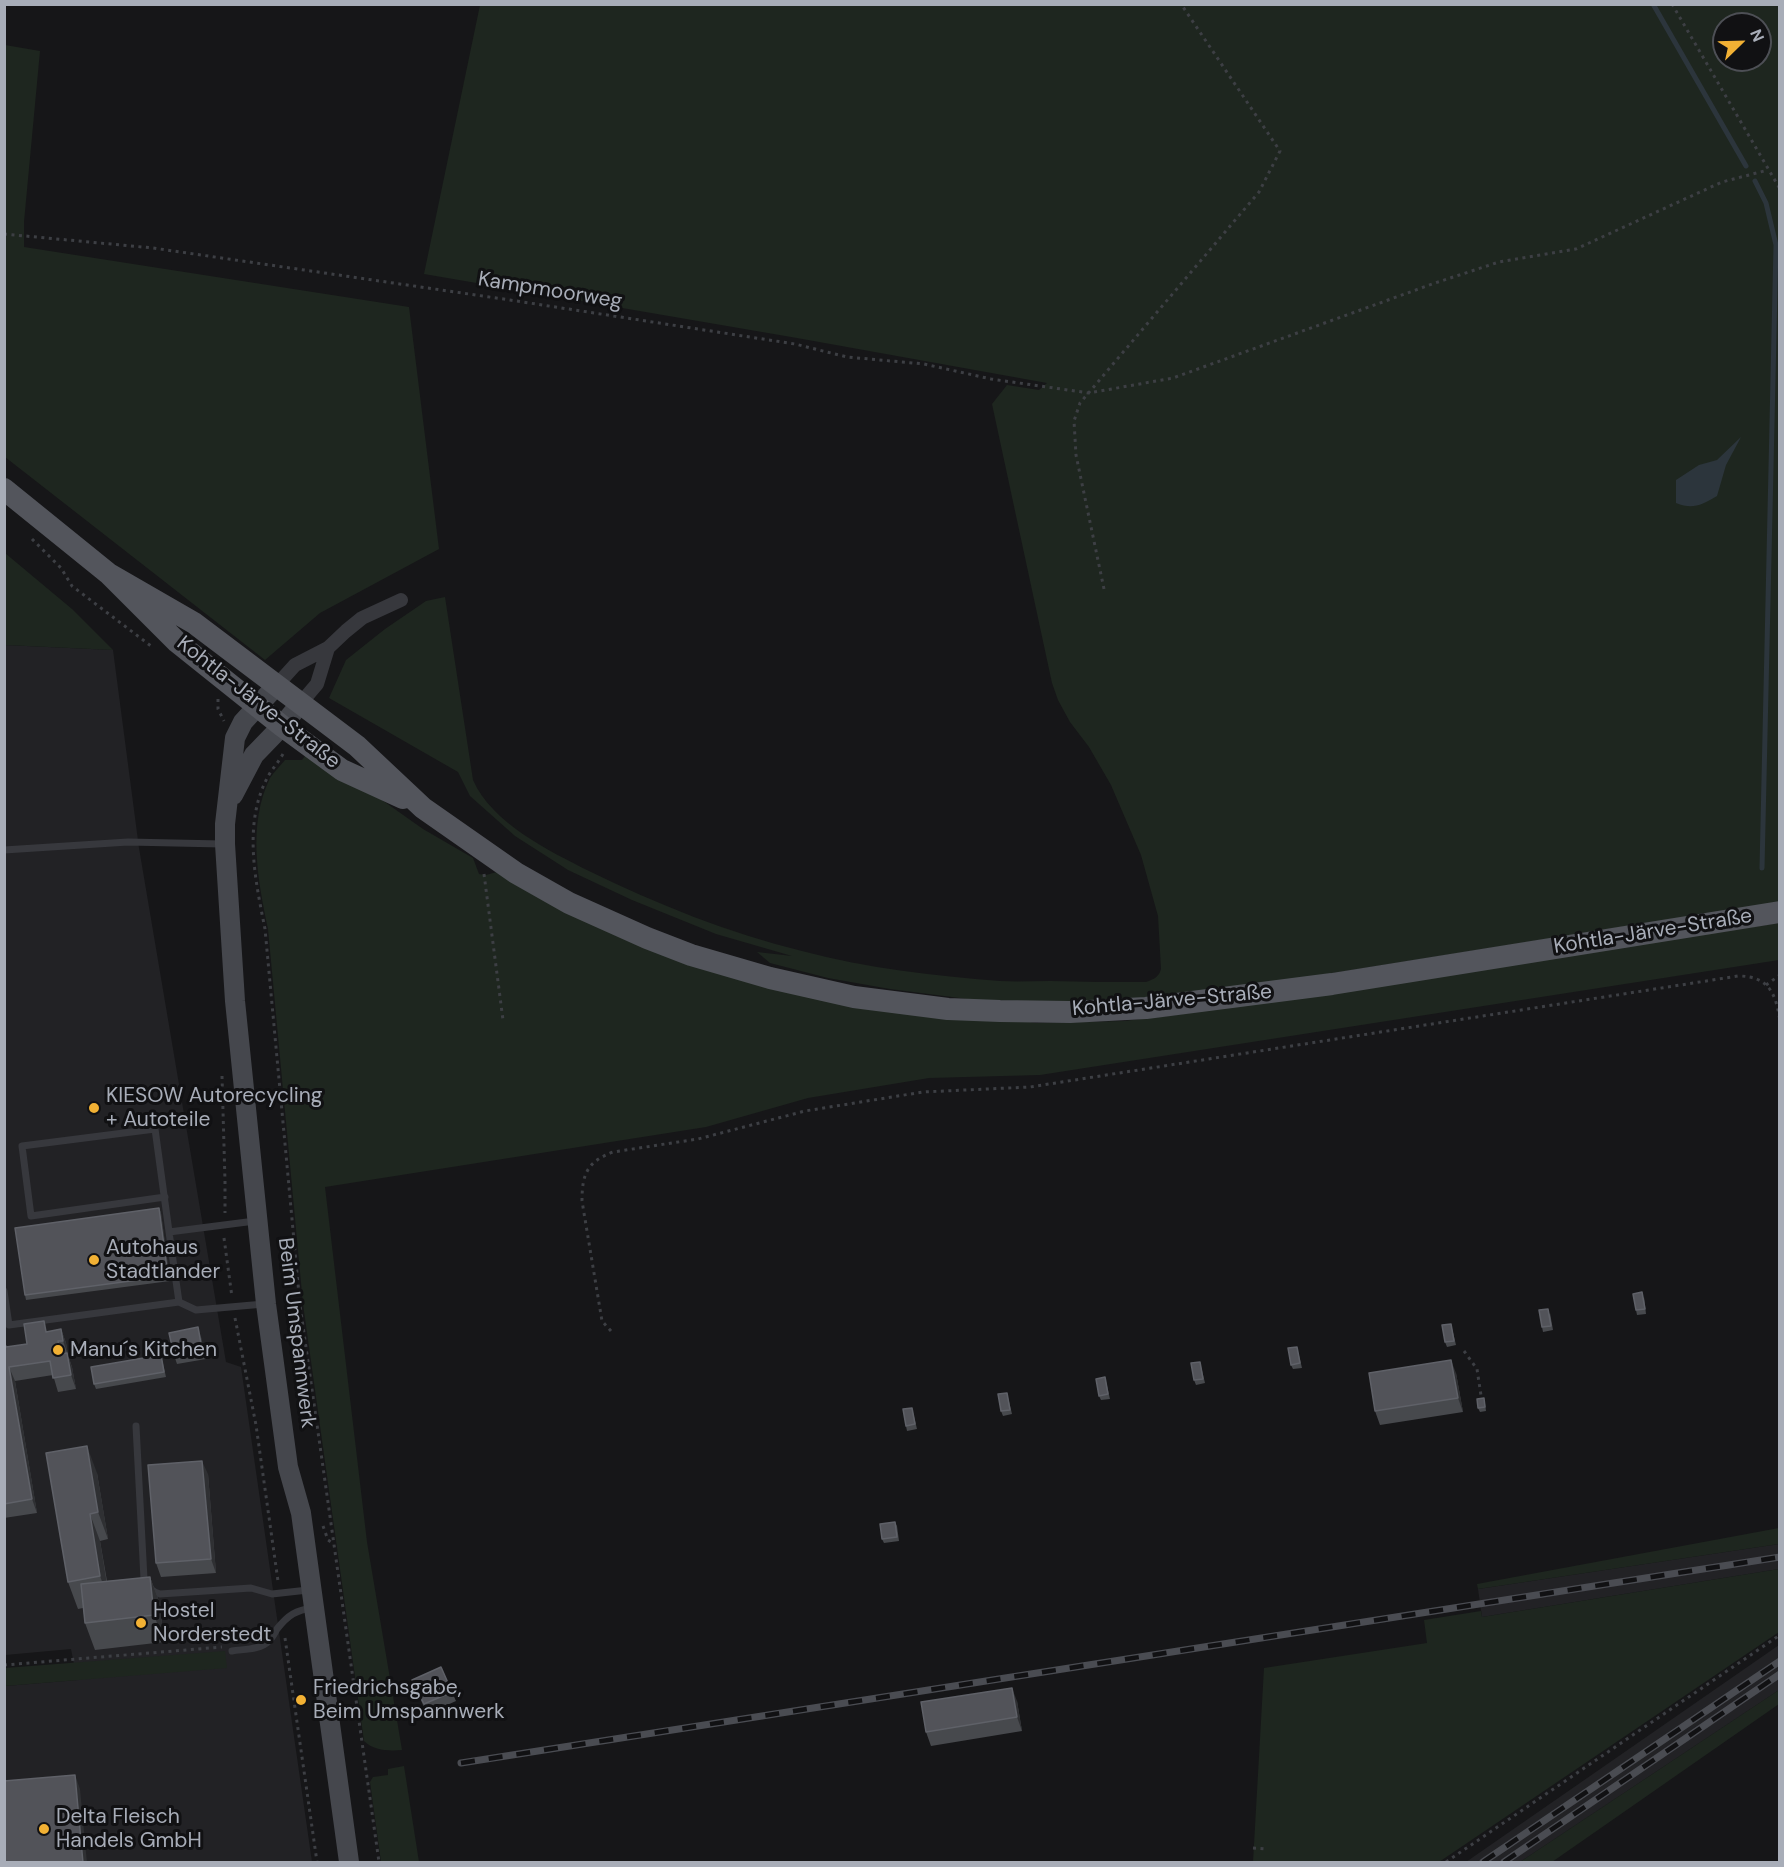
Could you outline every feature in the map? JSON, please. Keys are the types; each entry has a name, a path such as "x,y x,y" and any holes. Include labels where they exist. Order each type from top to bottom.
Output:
{"main road":[{"name":"Kohtla-Järve-Straße","path":"4,489 109,574 177,642 282,726 342,770 423,808"},
{"name":"Kohtla-Järve-Straße","path":"109,574 194,623 357,746 423,808 516,873 569,903 691,955 770,978 854,997 948,1009 1000,1011 1111,1011 1146,1008 1246,996 1779,912"}],"street":[{"name":"Beim Umspannwerk","path":"348,1863 301,1514 288,1467 266,1304 235,1001 225,844 235,738 243,722 296,665 328,648 362,618 401,600"},
{"name":"Beim Umspannwerk","path":"228,806 254,755 317,684 328,648"}],"lane":[{"path":"4,850 128,842 225,844"},
{"path":"165,1197 31,1216 22,1146 155,1129 165,1197 179,1302"},
{"path":"169,1232 258,1221"},
{"path":"4,1291 9,1325 179,1302 196,1310 266,1304"},
{"path":"136,1426 144,1579 152,1591 160,1594 251,1588 272,1594 312,1599"},
{"path":"232,1651 256,1648 268,1642 290,1614 312,1599"}],"path":[{"path":"1104,589 1076,456 1074,422 1080,404 1258,192 1280,152 1181,4"},
{"path":"1672,4 1779,189"},
{"name":"Kampmoorweg","path":"4,234 153,248 486,296 795,344 847,357 924,364 991,379 1089,393 1173,378 1499,262 1575,249 1722,182 1768,170"},
{"path":"283,754 269,774 259,801 255,818 255,870 265,928 300,1305 379,1863"},
{"path":"481,849 504,1020"},
{"path":"1766,985 1779,975"},
{"path":"611,1331 602,1321 582,1201 582,1186 591,1164 613,1152 698,1139 805,1112 923,1092 1030,1087 1738,976 1758,979 1766,985 1778,1004 1779,1021"},
{"path":"1464,1351 1477,1370 1482,1402"},
{"path":"321,1521 328,1540 334,1544"},
{"path":"1446,1863 1779,1635"},
{"path":"4,1665 224,1647 232,1651"},
{"path":"1253,1848 1266,1849"}],"shaded area":[{"path":"480,5 1779,5 1779,902 1308,977 1136,999 1078,1002 975,1000 890,989 828,978 770,963 757,952 792,956 716,934 632,900 568,870 515,836 470,796 458,772 329,698 346,660 385,629 426,601 445,597 473,780 494,810 508,822 540,845 573,863 693,917 747,936 826,957 875,967 925,974 1012,981 1146,982 1154,979 1161,969 1158,916 1141,855 1111,785 1089,747 1070,722 1052,683 992,404 1007,385 1039,390 1047,383 424,274"},
{"path":"5,45 40,51 24,222 24,247 409,307 439,549 320,613 265,660 5,457"},
{"path":"1741,437 1726,465 1717,496 1697,506 1676,503 1676,480 1699,465 1717,460"},
{"path":"5,553 72,609 113,650 5,645"},
{"path":"5,645 113,650 139,848 226,1362 241,1367 312,1862 5,1862 5,1686 77,1680 71,1649 5,1655"},
{"path":"308,752 321,757 423,829 473,858 479,874 497,872 646,945 1035,1023 1124,1021 1176,1015 1779,923 1779,960 1040,1075 929,1078 808,1098 706,1127 325,1187 367,1542 402,1750 382,1750 364,1741 303,1304 268,929 258,873 259,815 270,778 285,760 302,760"},
{"path":"1779,1528 1779,1544 1478,1589 1477,1584"},
{"path":"1779,1544 1779,1569 1482,1617 1478,1589"},
{"path":"1779,1569 1779,1632 1439,1862 1253,1862 1264,1668 1427,1643 1424,1620 1481,1611 1482,1617"},
{"path":"1779,1645 1779,1690 1520,1862 1466,1862"},
{"path":"225,1651 227,1668 5,1686 5,1668"},
{"path":"1779,1690 1779,1704 1552,1862 1520,1862"},
{"path":"404,1766 419,1862 381,1862 370,1782 373,1777 388,1775 388,1769"}],"building":[{"name":"Autohaus Stadtlander","path":"159,1208 168,1276 25,1295 15,1228"},
{"path":"1642,1292 1645,1309 1636,1310 1633,1294"},
{"path":"1548,1309 1551,1326 1542,1327 1539,1310"},
{"path":"44,1321 46,1332 61,1329 63,1341 58,1341 60,1354 67,1353 71,1375 53,1378 50,1361 9,1367 32,1499 4,1504 4,1341 6,1347 27,1344 24,1324"},
{"path":"1451,1324 1454,1341 1445,1342 1442,1325"},
{"path":"198,1327 202,1349 174,1355 169,1333"},
{"path":"1297,1347 1300,1363 1291,1365 1288,1348"},
{"path":"161,1355 164,1372 94,1384 91,1367"},
{"path":"1451,1360 1458,1398 1375,1411 1369,1373"},
{"path":"1200,1362 1203,1379 1194,1380 1191,1363"},
{"path":"1105,1377 1108,1394 1099,1396 1096,1379"},
{"path":"1007,1393 1010,1410 1001,1411 998,1394"},
{"path":"1484,1398 1485,1407 1478,1408 1477,1399"},
{"path":"912,1408 915,1424 906,1426 903,1409"},
{"path":"87,1446 98,1512 90,1514 100,1576 68,1582 46,1453"},
{"path":"202,1461 211,1559 156,1563 148,1465"},
{"path":"895,1522 897,1537 882,1539 880,1524"},
{"path":"150,1577 154,1615 85,1623 81,1584"},
{"path":"441,1667 452,1692 424,1704 412,1680"},
{"path":"1012,1688 1017,1717 926,1732 921,1702"},
{"name":"Delta Fleisch Handels GmbH","path":"75,1775 83,1863 4,1863 4,1781"}],"waterway":[{"path":"1653,4 1746,166"},
{"path":"1755,181 1766,203 1776,245 1762,868"}],"railway":[{"path":"461,1763 1780,1557"},
{"path":"1483,1862 1780,1661"},
{"path":"1504,1862 1780,1674"}],"place":[{"name":"KIESOW Autorecycling + Autoteile","path":"94,1108"},
{"name":"Autohaus Stadtlander","path":"94,1260"},
{"name":"Manu´s Kitchen","path":"58,1350"},
{"name":"Hostel Norderstedt","path":"141,1623"},
{"name":"Friedrichsgabe, Beim Umspannwerk","path":"301,1700"},
{"name":"Delta Fleisch Handels GmbH","path":"44,1829"}]}
